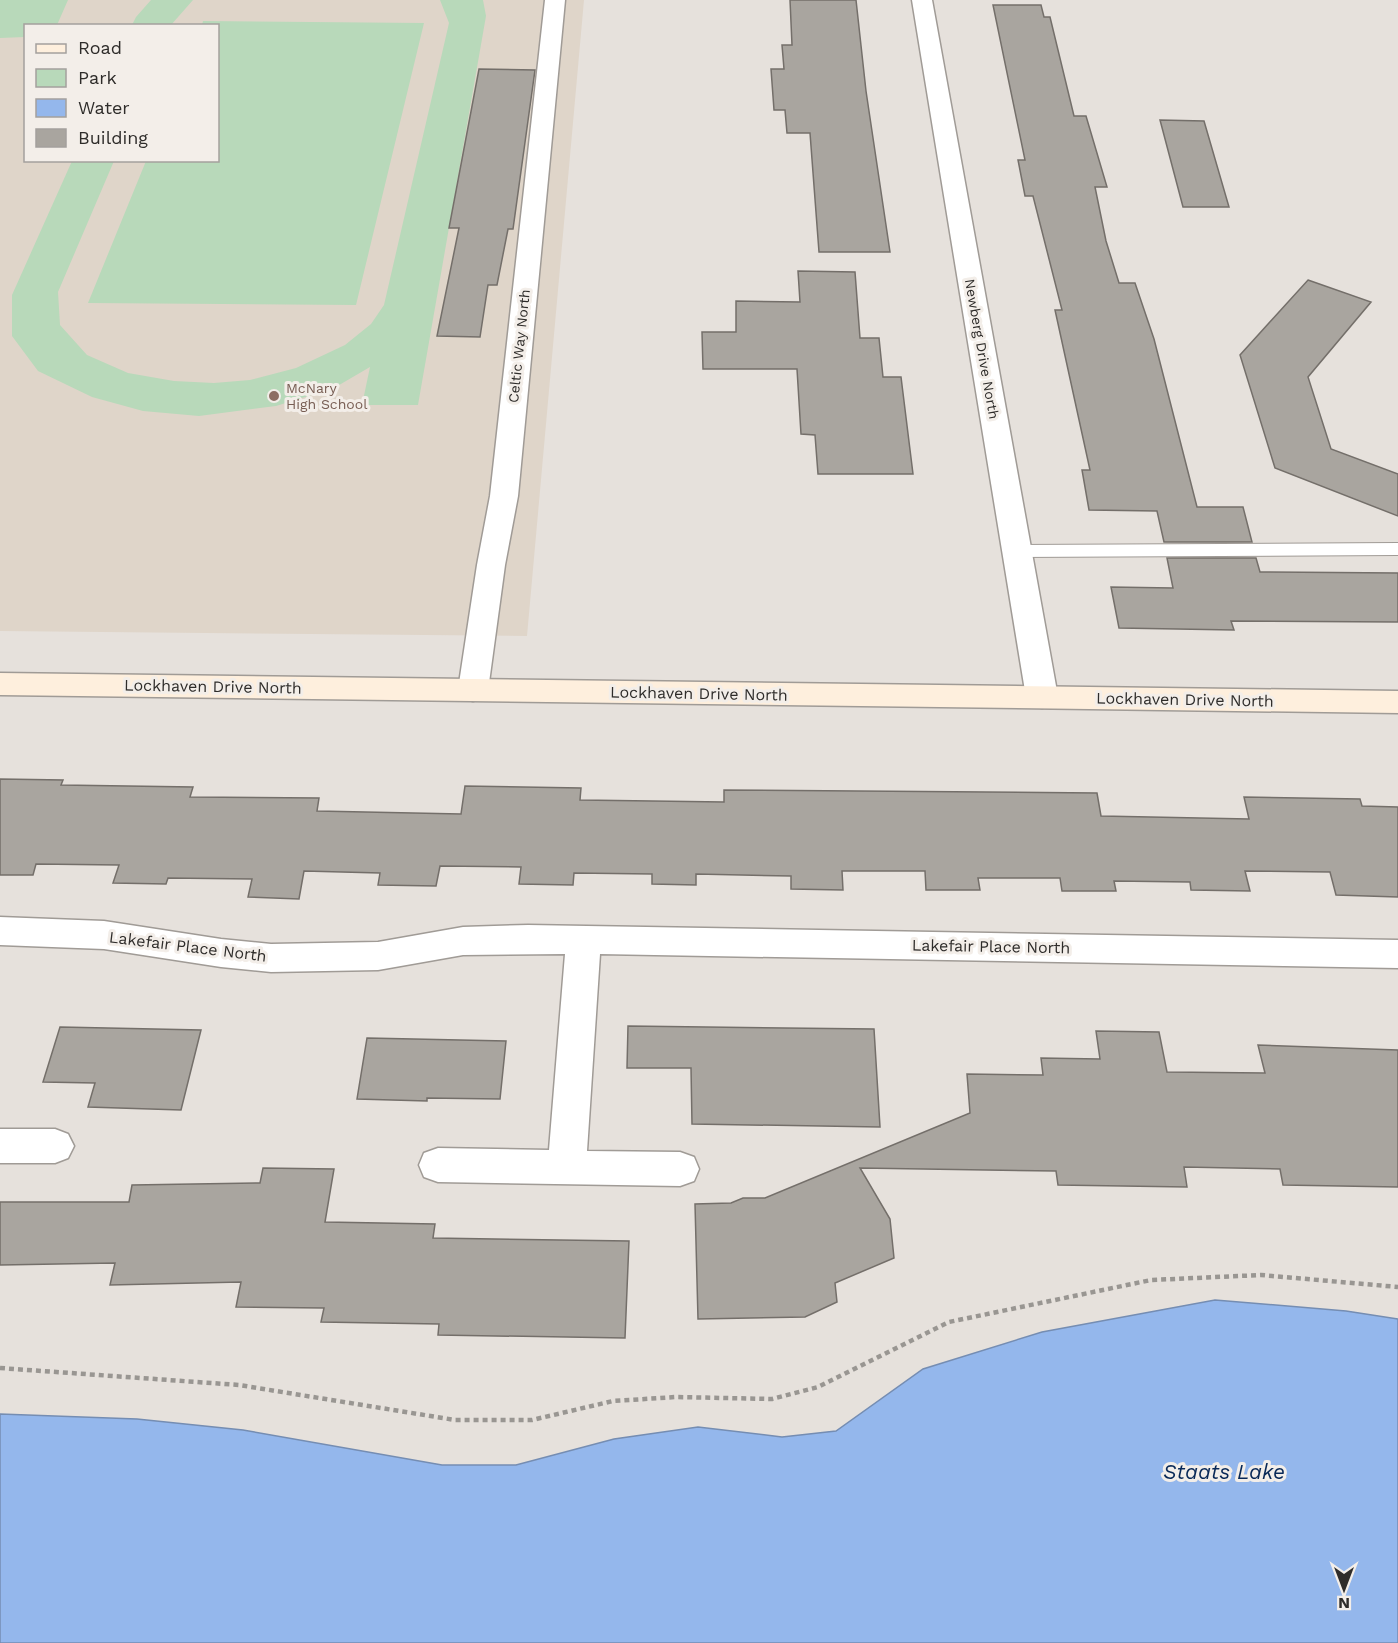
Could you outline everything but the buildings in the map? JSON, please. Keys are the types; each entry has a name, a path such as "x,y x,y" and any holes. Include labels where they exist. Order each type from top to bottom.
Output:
{"street":[{"name":"Celtic Way North","path":"473,690 491,565 504,496 555,0"},
{"name":"Newberg Drive North","path":"922,0 1042,697"},
{"name":"Lockhaven Drive North","path":"0,684 1398,702"},
{"name":"Lakefair Place North","path":"2,938 104,935 221,953 272,958 378,956 463,941 583,940 1398,954"},
{"path":"567,1167 583,940"},
{"path":"0,1146 55,1146"},
{"path":"438,1165 680,1169"}],"lane":[{"path":"1017,550 1398,549"}],"path":[{"path":"0,1368 239,1385 456,1420 532,1420 613,1401 676,1397 772,1399 818,1387 949,1323 1151,1280 1261,1275 1398,1287"}],"shaded area":[{"name":"McNary High School","path":"0,0 584,0 527,636 0,631"}],"green space":[{"path":"0,0 68,0 57,24 24,24 24,37 0,38"},
{"path":"151,0 193,0 172,24 132,24"},
{"path":"440,0 483,0 486,16 418,405 362,405 370,367 334,388 276,406 199,416 143,411 92,397 38,371 12,336 12,295 72,162 114,162 58,292 60,325 87,355 128,373 174,381 214,383 250,380 296,368 345,345 371,324 384,305 449,23"},
{"path":"203,21 424,23 356,305 88,303 146,162 219,162 219,24 202,24"}],"water":[{"name":"Staats Lake","path":"1215,1300 1346,1311 1398,1319 1398,1643 0,1643 0,1414 137,1419 243,1430 442,1465 516,1465 614,1439 698,1427 782,1437 836,1431 923,1369 1042,1332"}],"place":[{"name":"McNary High School","path":"274,396"}]}
